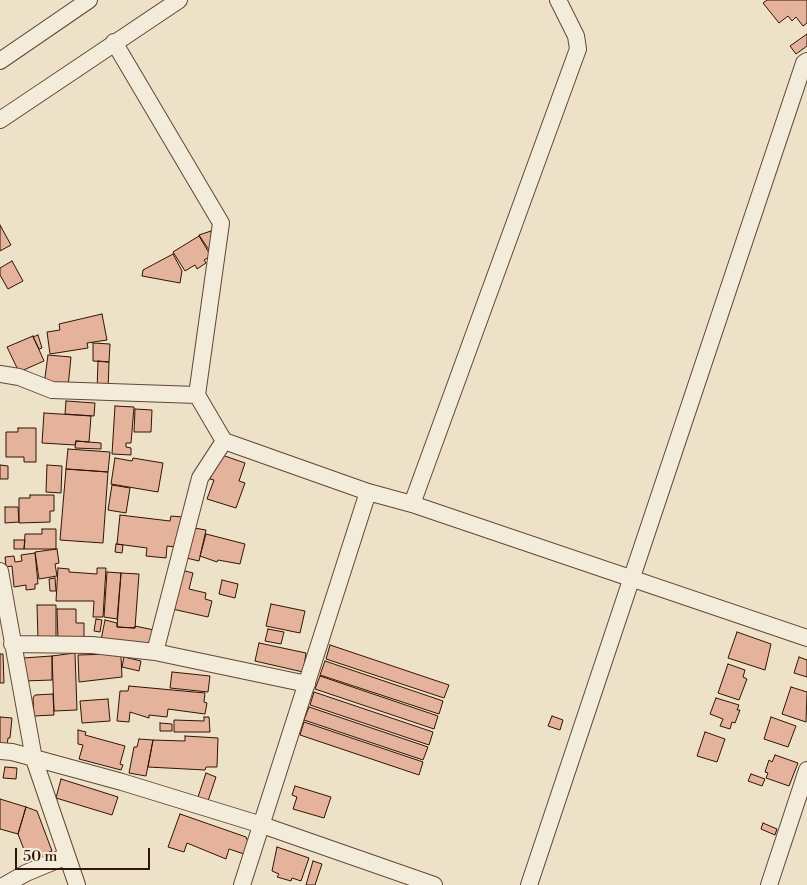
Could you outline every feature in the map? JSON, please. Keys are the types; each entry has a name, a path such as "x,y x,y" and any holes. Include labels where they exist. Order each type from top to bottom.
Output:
{"street":[{"path":"0,61 89,0"},
{"path":"0,120 179,0"},
{"path":"412,504 578,49 576,36 558,0"},
{"path":"114,42 222,223 197,395 224,441 368,492 412,504 807,638"},
{"path":"529,885 804,63 807,61"},
{"path":"0,374 19,377 52,390 197,395"},
{"path":"155,652 200,478 224,441"},
{"path":"242,885 368,492"},
{"path":"0,571 34,759 77,885"},
{"path":"12,644 92,645 155,652 307,684"},
{"path":"0,751 122,782 262,825 434,885"},
{"path":"769,885 807,770"},
{"path":"5,885 26,873 67,856"}],"building":[{"path":"767,0 807,0 807,23 803,26 796,17 792,21 788,16 779,23 763,3"},
{"path":"807,34 807,46 796,54 790,46"},
{"path":"0,225 11,245 0,251"},
{"path":"211,231 213,244 209,250 199,235"},
{"path":"199,236 211,256 204,260 206,263 197,269 195,265 185,271 173,252"},
{"path":"173,254 182,271 180,283 142,276 143,270"},
{"path":"12,261 23,281 8,289 0,275 0,268"},
{"path":"102,314 107,340 87,343 88,348 50,354 47,332 60,330 59,324"},
{"path":"38,335 42,348 39,349 33,337"},
{"path":"33,336 44,361 19,372 7,347"},
{"path":"93,343 110,344 109,362 93,361"},
{"path":"48,355 71,357 68,387 44,385"},
{"path":"98,361 109,362 108,392 97,391"},
{"path":"66,401 95,403 94,416 65,414"},
{"path":"115,406 134,407 131,443 126,443 126,447 131,448 131,455 112,454"},
{"path":"135,409 152,410 151,432 134,432"},
{"path":"44,413 91,416 89,442 76,441 75,445 42,443"},
{"path":"18,428 36,428 36,462 24,462 24,457 6,457 6,432 18,432"},
{"path":"76,441 101,443 101,449 75,448"},
{"path":"68,449 110,452 108,472 66,469"},
{"path":"219,454 245,463 239,481 245,483 236,508 207,499 214,480 210,479"},
{"path":"115,458 132,461 133,458 163,463 158,492 111,484"},
{"path":"0,465 8,466 8,479 0,479"},
{"path":"47,465 62,466 61,493 46,492"},
{"path":"66,469 108,472 103,543 60,540"},
{"path":"112,485 130,488 126,513 108,510"},
{"path":"30,495 54,495 54,511 50,511 50,522 19,523 19,498 30,498"},
{"path":"5,507 18,507 19,522 5,523"},
{"path":"120,515 170,521 171,516 182,517 175,547 167,546 166,558 146,556 147,548 117,544"},
{"path":"194,528 206,530 199,561 182,557"},
{"path":"42,529 56,529 56,549 24,549 25,534 42,534"},
{"path":"206,534 245,544 240,564 218,560 217,562 200,556"},
{"path":"14,540 25,540 24,549 14,549"},
{"path":"116,544 123,545 122,553 115,552"},
{"path":"57,549 59,563 55,564 57,576 39,579 35,552"},
{"path":"35,553 38,584 35,584 35,589 26,590 26,585 14,587 12,566 6,567 5,557 14,556 15,562 22,561 21,555"},
{"path":"58,568 69,569 69,572 97,574 97,568 106,568 103,617 93,617 94,601 56,601"},
{"path":"177,569 193,573 189,589 206,593 205,599 212,601 208,617 168,608"},
{"path":"107,572 121,573 117,619 104,617"},
{"path":"121,573 139,574 135,628 117,627"},
{"path":"55,578 56,591 50,591 49,579"},
{"path":"222,580 238,584 235,598 219,594"},
{"path":"271,604 305,611 300,633 266,626"},
{"path":"37,605 56,605 56,640 38,640"},
{"path":"57,609 76,609 76,623 84,623 84,641 58,641"},
{"path":"96,619 102,620 100,632 94,631"},
{"path":"105,620 117,623 117,627 135,628 135,626 154,630 150,649 101,640"},
{"path":"268,629 284,632 281,644 265,641"},
{"path":"737,632 771,644 765,670 728,658"},
{"path":"259,643 306,653 303,672 255,661"},
{"path":"330,645 449,685 444,698 326,659"},
{"path":"75,653 77,710 54,711 52,656"},
{"path":"0,654 3,654 4,683 0,683"},
{"path":"112,654 121,656 122,677 79,682 78,655"},
{"path":"52,656 52,680 24,681 23,658"},
{"path":"124,657 141,661 139,671 122,667"},
{"path":"799,657 807,660 807,677 794,673"},
{"path":"325,661 443,701 439,714 320,675"},
{"path":"728,664 745,670 743,677 747,679 739,700 718,693"},
{"path":"172,672 210,676 208,692 170,688"},
{"path":"320,676 438,716 434,729 315,689"},
{"path":"129,686 205,693 204,702 207,703 205,714 168,709 167,717 149,715 149,718 130,712 129,722 117,721 120,691 128,691"},
{"path":"791,687 807,692 806,722 782,714"},
{"path":"314,692 433,732 429,745 310,705"},
{"path":"53,694 54,715 34,716 33,698 35,695"},
{"path":"716,698 739,705 737,710 740,710 735,723 732,722 730,729 720,726 723,719 710,714"},
{"path":"108,699 110,721 82,723 80,701"},
{"path":"309,707 428,747 423,760 304,720"},
{"path":"552,716 563,720 560,730 548,726"},
{"path":"0,717 12,718 10,738 8,738 7,746 0,745"},
{"path":"204,717 209,717 210,732 174,732 174,720 204,721"},
{"path":"771,717 796,726 788,747 764,739"},
{"path":"304,722 423,762 419,775 300,735"},
{"path":"160,723 172,724 172,731 160,731"},
{"path":"78,730 86,732 85,735 125,746 120,764 123,765 121,770 79,759 83,745 78,744"},
{"path":"705,732 725,739 717,762 697,756"},
{"path":"185,736 218,738 217,767 206,767 205,770 148,767 153,740 185,741"},
{"path":"139,739 153,740 146,776 129,773 134,747 137,747"},
{"path":"775,755 798,763 789,786 766,778 768,773 765,772 769,760 772,762"},
{"path":"5,767 17,768 16,779 3,778"},
{"path":"206,773 216,777 206,807 196,803"},
{"path":"751,774 765,779 762,786 748,781"},
{"path":"61,779 118,797 112,815 56,798"},
{"path":"295,786 331,797 324,818 293,809 297,797 292,795"},
{"path":"0,799 26,807 18,834 0,829"},
{"path":"26,807 37,811 52,851 42,855 45,863 31,868 18,834"},
{"path":"180,814 246,837 248,842 244,854 229,849 226,859 187,843 184,852 168,847"},
{"path":"763,823 777,829 775,835 761,829"},
{"path":"277,847 309,858 301,881 292,878 291,881 277,877 279,874 272,871"},
{"path":"313,861 322,864 315,885 306,885"}]}
